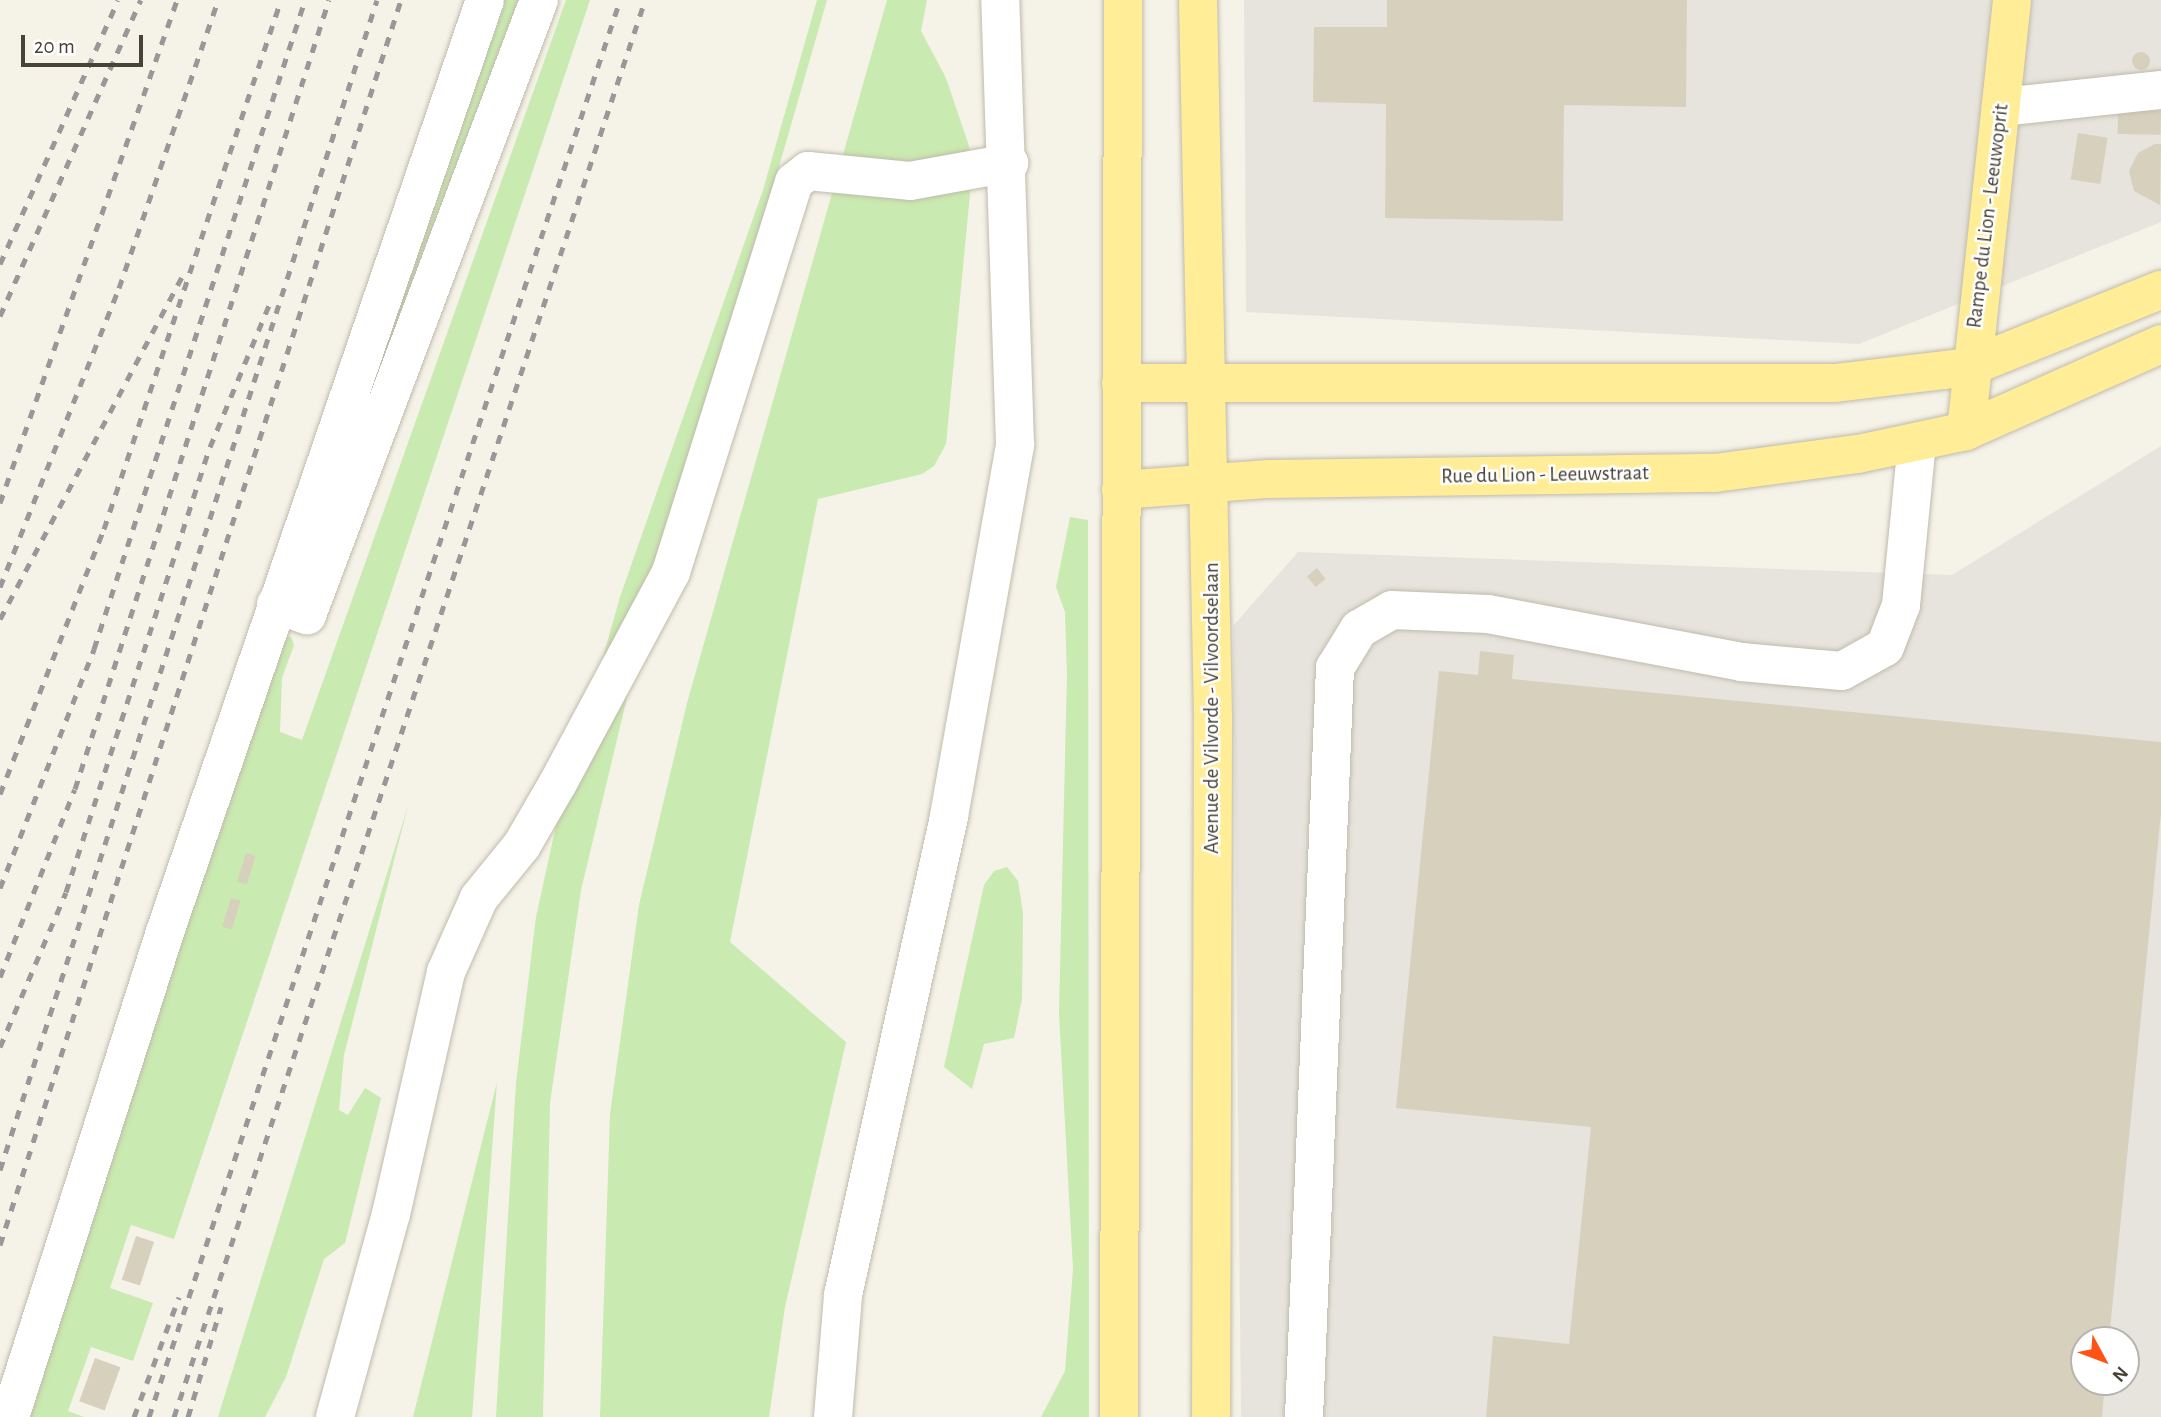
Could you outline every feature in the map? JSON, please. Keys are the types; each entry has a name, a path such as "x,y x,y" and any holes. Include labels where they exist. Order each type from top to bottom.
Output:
{"main road":[{"path":"1119,1417 1123,0"},
{"name":"Avenue de Vilvorde - Vilvoordselaan","path":"1198,0 1210,484 1211,1417"},
{"name":"Rampe du Lion - Leeuwoprit","path":"1966,431 1969,367 2012,0"},
{"path":"1122,383 1206,380 1835,383 1969,367 2161,290"},
{"name":"Rue du Lion - Leeuwstraat","path":"1121,490 1210,484 1715,472 1917,442 1966,431 2161,344"}],"lane":[{"path":"10,1417 276,604 485,0"},
{"path":"276,604 307,615 539,0"},
{"path":"833,1417 843,1295 949,816 1015,444 1009,163 1000,0"},
{"path":"2001,107 2161,90"},
{"path":"335,1417 391,1214 446,972 479,898 522,845 671,572 794,182 808,171 909,181 1009,163"},
{"path":"1304,1417 1335,668 1359,629 1392,610 1488,614 1741,662 1842,671 1885,647 1901,605 1917,442"}],"shaded area":[{"path":"1244,0 2161,0 2161,222 1859,344 1246,312"},
{"path":"2161,446 2161,1417 1241,1417 1233,626 1298,552 1952,575"}],"green space":[{"path":"504,0 523,0 306,581"},
{"path":"566,0 590,0 174,1239 131,1225 110,1288 153,1303 133,1361 91,1347 68,1411 84,1417 27,1417 114,1136 284,636 291,637 294,645 282,678 280,732 302,740"},
{"path":"817,0 827,0 631,681 581,890 550,1103 543,1417 496,1417 516,1083 536,917 559,812 620,597 763,190"},
{"path":"887,0 927,0 921,31 946,78 969,146 972,173 946,444 934,466 922,474 818,499 730,942 846,1042 785,1307 769,1417 600,1417 610,1114 639,905 687,703"},
{"path":"1070,517 1088,520 1089,1417 1041,1417 1065,1371 1073,1269 1059,1014 1067,674 1065,612 1056,587"},
{"path":"408,806 344,1055 339,1110 348,1115 365,1088 381,1098 345,1243 324,1259 286,1377 265,1417 218,1417"},
{"path":"1007,867 1018,881 1023,913 1022,999 1014,1038 984,1044 972,1089 944,1067 984,885 994,871"},
{"path":"497,1082 472,1417 413,1417"}],"building":[{"path":"1387,0 1687,0 1686,107 1564,105 1563,221 1385,218 1386,104 1313,102 1314,27 1387,27"},
{"path":"2141,52 2147,55 2150,61 2147,67 2141,70 2135,67 2132,61 2135,55"},
{"path":"2118,110 2161,111 2161,135 2118,134"},
{"path":"2078,133 2108,138 2100,184 2071,179"},
{"path":"2155,144 2161,144 2160,205 2134,191 2129,171 2138,153"},
{"path":"1317,568 1326,579 1316,587 1307,576"},
{"path":"1480,651 1514,655 1512,679 2161,742 2161,813 2110,1326 2070,1326 2070,1396 2104,1396 2102,1417 1486,1417 1493,1336 1569,1344 1591,1127 1396,1108 1439,671 1478,675"},
{"path":"246,853 256,856 247,885 237,882"},
{"path":"231,898 241,901 232,930 222,927"},
{"path":"136,1236 154,1242 140,1286 122,1280"},
{"path":"95,1358 120,1367 105,1410 79,1401"}],"railway":[{"path":"0,264 118,0"},
{"path":"0,316 141,0"},
{"path":"0,503 177,0"},
{"path":"0,587 119,288 218,0"},
{"path":"0,794 104,529 281,0"},
{"path":"0,888 94,649 305,0"},
{"path":"0,977 75,789 329,0"},
{"path":"0,1170 377,0"},
{"path":"0,1245 401,0"},
{"path":"149,1417 620,0"},
{"path":"174,1417 645,0"},
{"path":"0,619 182,277"},
{"path":"0,1047 66,892 210,447 272,298"},
{"path":"134,1417 179,1297"},
{"path":"188,1417 221,1307"}]}
